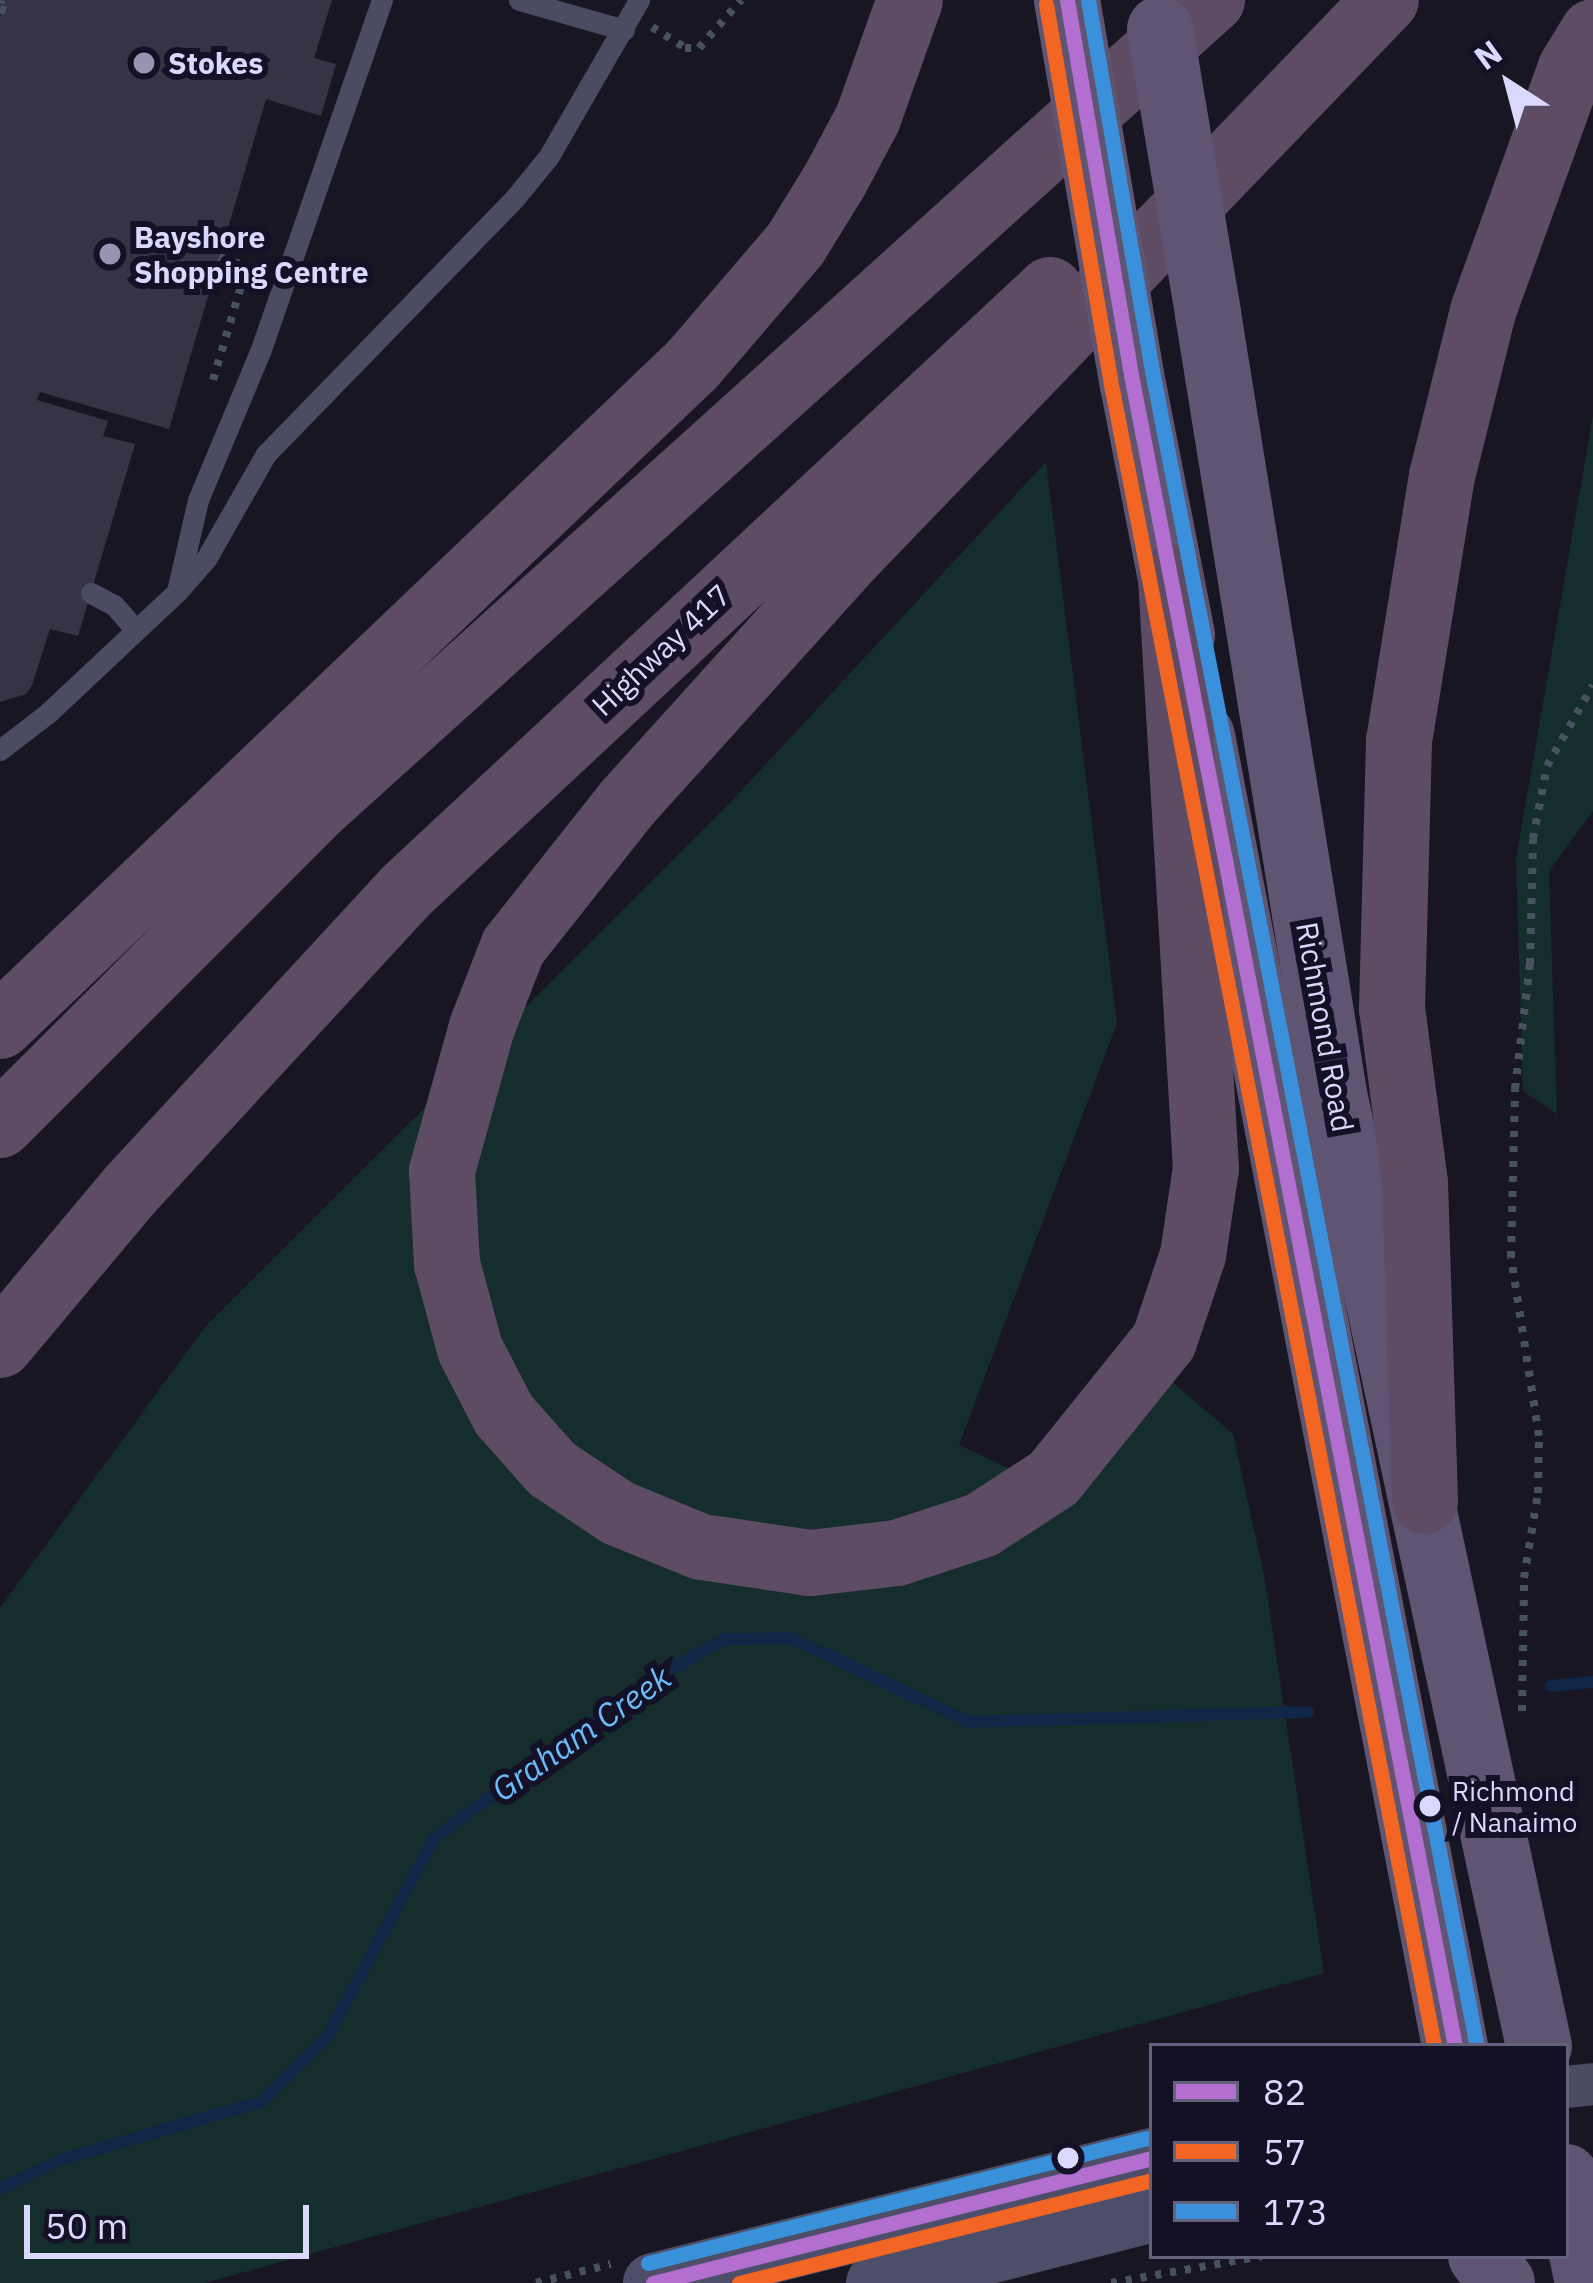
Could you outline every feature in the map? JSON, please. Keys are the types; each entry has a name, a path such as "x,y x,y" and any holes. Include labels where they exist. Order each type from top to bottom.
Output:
{"highway":[{"path":"0,1026 692,365 795,245 868,118 910,0"},
{"path":"0,1125 316,808 1212,0"},
{"name":"Highway 417","path":"0,1345 131,1189 406,891 806,513 1367,0"},
{"path":"1171,578 1206,1168 1192,1255 1164,1341 1054,1478 982,1525 897,1553 811,1563 701,1547 618,1513 552,1469 504,1414 470,1349 447,1264 442,1171 482,1027 513,947 628,802 840,568 1386,0"},
{"path":"1425,1501 1415,1183 1392,1009 1399,742 1442,476 1483,311 1571,68 1593,32"}],"main road":[{"path":"1066,0 1133,385 1454,2043"},
{"name":"Richmond Road","path":"1155,0 1334,1094 1538,2043"},
{"path":"653,2283 1149,2159"},
{"path":"1569,2191 1588,2283"},
{"path":"876,2283 1149,2213"},
{"path":"1484,2259 1504,2283"}],"lane":[{"path":"177,592 210,465 260,352 382,0"},
{"path":"0,750 177,592 206,559 266,454 328,385 473,244 549,156 632,14 519,0"},
{"path":"91,593 113,605 136,630"}],"path":[{"path":"632,14 691,50 712,38 741,0"},
{"path":"0,4 12,13"},
{"path":"219,257 247,266"},
{"path":"1522,1722 1524,1578 1538,1493 1539,1436 1511,1257 1515,1089 1530,964 1533,839 1543,784 1547,766 1593,685"},
{"path":"1111,2283 1245,2259"}],"green space":[{"path":"1593,415 1593,811 1549,871 1557,1114 1523,1091 1516,859"},
{"path":"1046,462 1117,1023 959,1445 1067,1496 1171,1381 1233,1434 1264,1575 1324,1973 205,2283 0,2283 0,1608 205,1327 728,805"}],"building":[{"name":"Bayshore Shopping Centre","path":"0,0 332,0 314,58 336,64 321,116 266,99 169,429 40,392 37,400 108,421 103,436 135,444 78,636 50,629 26,694 0,702"}],"waterway":[{"name":"Graham Creek","path":"0,2188 63,2159 261,2102 327,2037 434,1838 645,1684 725,1639 791,1638 969,1722 1308,1712"},
{"name":"Graham Creek","path":"1551,1686 1593,1682"}],"transit line":[{"name":"82","path":"1067,0 1133,385 1454,2043"},
{"name":"173","path":"1088,0 1154,381 1476,2042"},
{"name":"57","path":"1046,4 1112,389 1433,2043"},
{"name":"173","path":"648,2263 1147,2138"},
{"name":"82","path":"653,2283 1149,2159"},
{"name":"57","path":"739,2283 1149,2181"}],"place":[{"name":"Stokes","path":"144,63"},
{"name":"Bayshore Shopping Centre","path":"110,254"},
{"name":"Richmond / Nanaimo","path":"1430,1806"}]}
